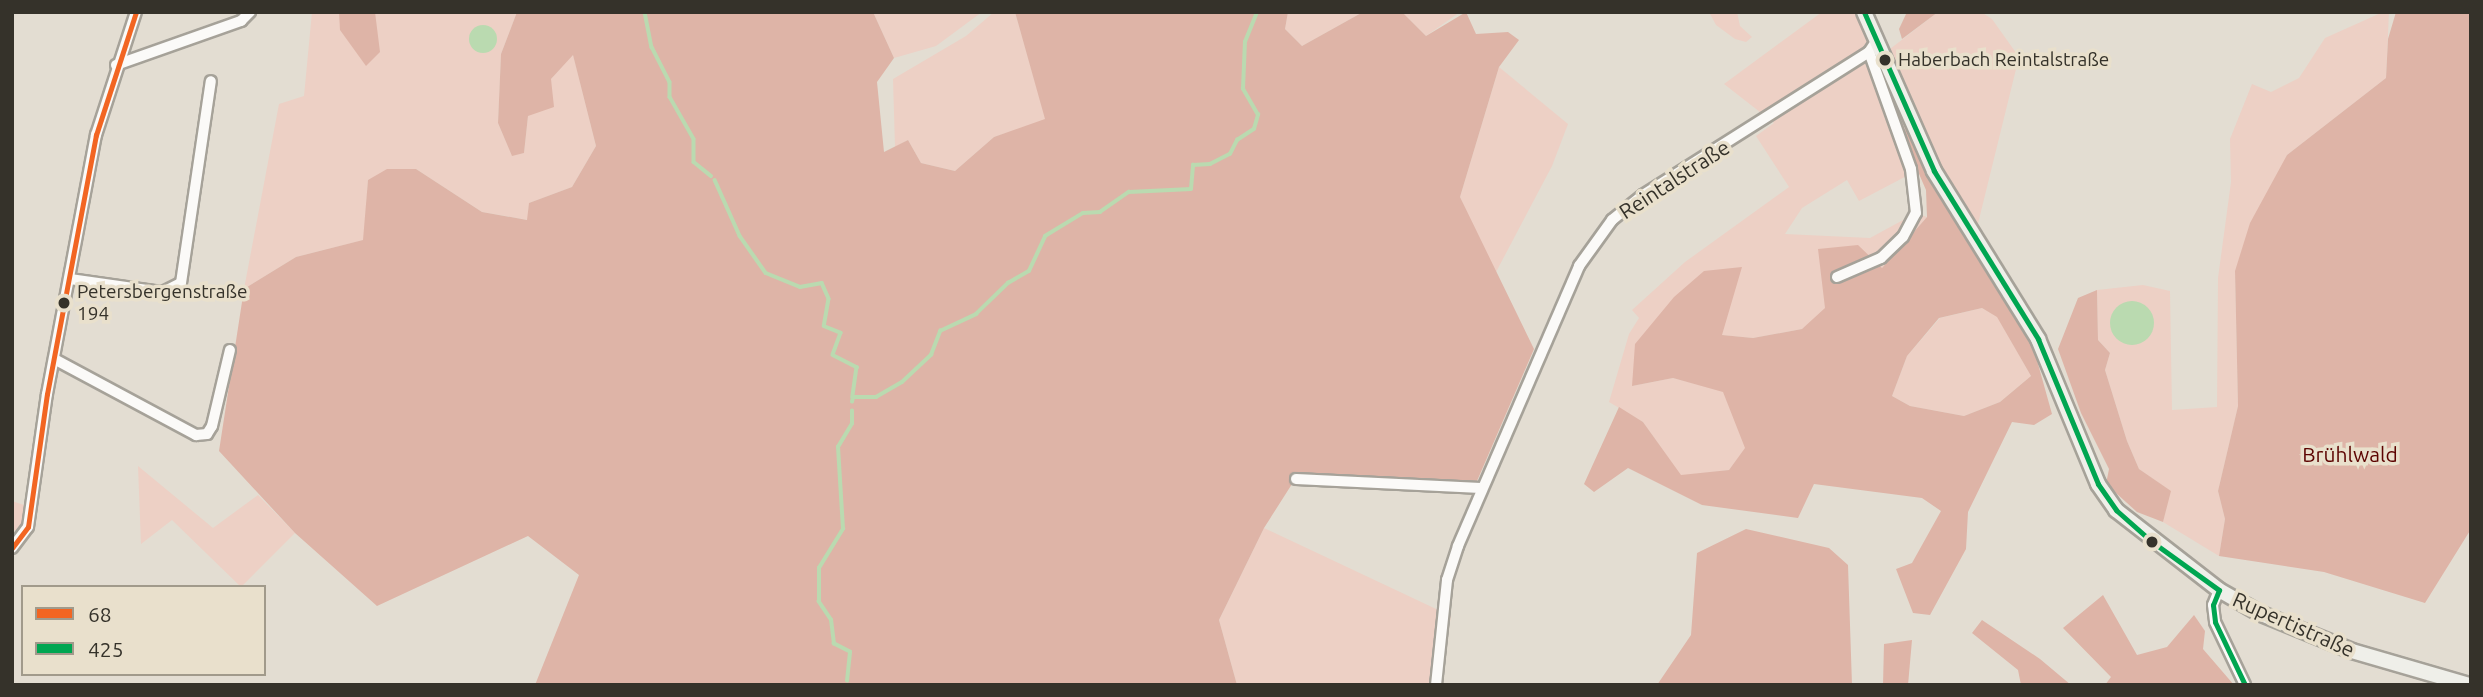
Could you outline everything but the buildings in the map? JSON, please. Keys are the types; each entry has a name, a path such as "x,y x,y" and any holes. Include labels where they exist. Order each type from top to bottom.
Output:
{"main road":[{"name":"Rupertistraße","path":"1864,12 1873,46 1934,171 2038,339 2098,484 2116,510 2151,541 2219,590 2298,631 2352,652 2469,685"}],"street":[{"path":"12,548 28,527 96,135 116,65 136,12"},
{"path":"116,65 241,21 250,12"},
{"path":"1837,277 1881,258 1903,237 1916,214 1911,169 1873,46"},
{"name":"Reintalstraße","path":"1436,685 1447,580 1481,488 1579,266 1612,220 1643,195 1873,46"},
{"path":"70,279 163,292 181,283 211,81"},
{"path":"55,360 196,435 207,434 212,426 230,350"},
{"path":"1296,479 1481,488"},
{"path":"2219,590 2213,605 2215,622 2245,685"}],"shaded area":[{"path":"312,12 517,12 501,54 498,123 512,155 524,153 528,116 551,79 573,54 596,146 572,187 529,203 528,220 482,212 416,169 368,180 364,240 296,257 244,289 279,104 304,96"},
{"path":"873,12 982,12 936,46 894,58"},
{"path":"994,12 1015,12 1046,120 994,137 955,171 921,163 908,140 895,147 893,79 966,36"},
{"path":"1288,12 1363,12 1302,46 1285,29"},
{"path":"1402,12 1460,12 1426,36"},
{"path":"1709,12 1737,12 1740,26 1752,37 1746,42 1735,39 1716,25"},
{"path":"1822,12 1856,12 1877,59 1938,12 1981,12 1992,19 2019,57 1972,248 1906,130 1903,137 1918,170 1859,201 1847,180 1802,208 1785,234 1870,238 1916,213 1927,217 1881,269 1802,329 1753,338 1721,335 1632,386 1673,378 1723,391 1746,448 1729,470 1681,476 1643,422 1609,402 1629,334 1639,318 1632,310 1685,262 1789,187 1756,136 1774,123 1724,84"},
{"path":"2383,12 2389,12 2386,78 2287,155 2235,271 2238,406 2218,491 2225,519 2219,556 2163,522 2170,491 2139,469 2127,441 2105,370 2110,353 2098,340 2097,290 2143,285 2170,291 2172,410 2217,407 2218,278 2231,182 2230,139 2252,84 2271,92 2299,78 2325,38"},
{"path":"483,25 493,29 497,39 493,49 483,53 473,49 469,39 473,29"},
{"path":"1499,67 1568,124 1552,166 1495,274 1460,197"},
{"path":"2132,301 2147,308 2154,323 2147,338 2132,345 2117,338 2110,323 2117,308"},
{"path":"1982,308 1997,316 2031,376 2000,402 1964,416 1910,406 1892,396 1907,356 1940,318"},
{"path":"138,466 213,528 258,495 295,533 243,585 239,585 172,520 141,544"},
{"path":"12,501 30,507 28,527 12,531"},
{"path":"1264,528 1451,616 1439,685 1237,685 1219,620"}],"green space":[{"path":"339,12 375,12 380,52 366,66 340,30"},
{"path":"517,12 873,12 894,58 877,82 884,152 908,140 921,163 955,171 994,137 1045,119 1015,12 1288,12 1285,29 1302,46 1363,12 1402,12 1426,36 1466,12 1476,34 1508,32 1519,40 1499,67 1460,197 1534,349 1477,481 1299,473 1264,528 1219,620 1237,685 535,685 579,575 528,536 377,606 295,533 219,451 244,289 296,257 363,240 368,180 387,169 416,169 482,212 527,220 529,203 572,187 596,146 573,55 551,79 554,107 528,116 524,153 512,156 498,123 501,54"},
{"path":"1907,12 1938,12 1902,39 1899,29"},
{"name":"Brühlwald","path":"2396,12 2471,12 2471,529 2425,603 2324,572 2219,556 2225,519 2218,491 2238,406 2235,271 2250,223 2287,155 2386,78 2388,39"},
{"path":"1906,128 1937,189 2033,346 2052,414 2034,425 2012,422 1968,512 1966,549 1930,615 1913,613 1896,569 1912,563 1941,511 1922,498 1814,484 1798,518 1702,505 1628,468 1594,492 1584,484 1619,407 1643,422 1681,475 1729,470 1745,448 1723,392 1673,378 1632,386 1635,344 1674,297 1704,271 1742,267 1722,335 1753,338 1802,329 1825,308 1818,249 1858,245 1882,268 1927,217 1926,190 1903,137","holes":["1982,308 1997,317 2031,376 2000,402 1964,416 1910,406 1892,396 1907,356 1939,318"]},
{"path":"2097,290 2098,340 2110,353 2105,370 2127,441 2139,469 2171,491 2163,522 2137,512 2106,484 2109,469 2081,413 2058,349 2078,298"},
{"path":"1746,529 1829,548 1848,565 1852,685 1657,685 1691,635 1697,553"},
{"path":"2103,595 2137,655 2167,647 2194,615 2205,631 2203,649 2234,685 2105,685 2111,677 2063,628"},
{"path":"1982,620 2040,659 2071,685 2021,685 2018,670 1972,633"},
{"path":"1912,640 1908,685 1883,685 1884,644"}],"waterway":[{"path":"645,12 652,47 670,82 670,97 694,139 694,162 711,176"},
{"path":"852,402 853,397 876,397 902,382 931,355 940,331 976,314 1008,283 1029,271 1045,236 1083,213 1100,212 1129,192 1191,189 1193,165 1210,164 1230,154 1237,140 1254,129 1258,115 1243,89 1245,42 1257,12"},
{"path":"715,180 740,236 766,273 800,287 822,283 829,299 824,326 841,333 833,355 857,367 853,397"},
{"path":"847,681 850,652 834,644 831,620 819,602 819,568 843,529 838,447 852,424 852,411"}],"transit line":[{"name":"68","path":"12,548 28,527 47,394 96,135 136,12"},
{"name":"425","path":"1864,12 1934,171 2038,339 2098,484 2116,510 2151,541 2219,590"},
{"name":"425","path":"2219,590 2213,605 2215,622 2245,685"}],"place":[{"name":"Haberbach Reintalstraße","path":"1885,60"},
{"name":"Petersbergenstraße 194","path":"64,303"}]}
